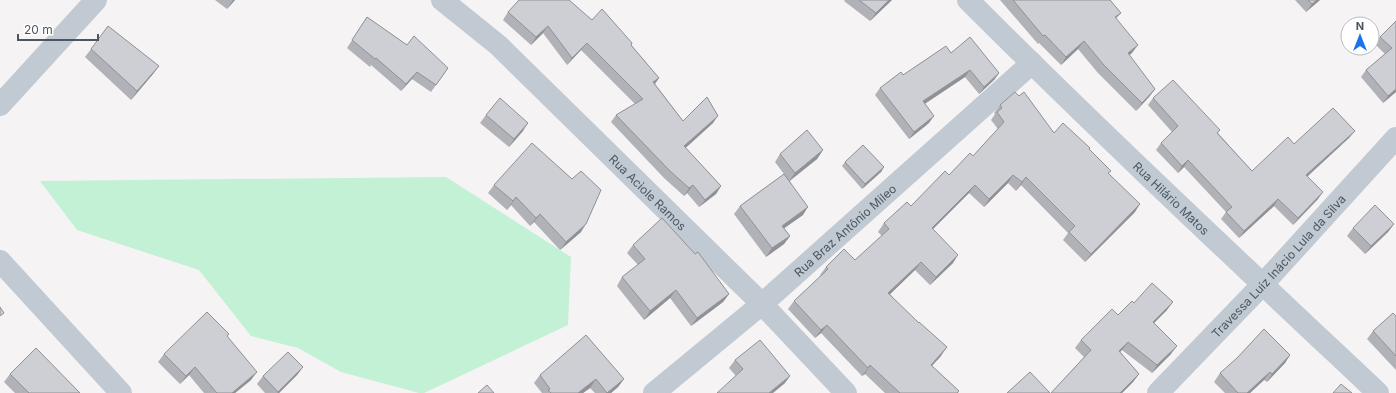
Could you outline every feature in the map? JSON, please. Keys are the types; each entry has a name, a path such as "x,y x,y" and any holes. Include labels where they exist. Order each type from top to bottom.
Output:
{"street":[{"path":"0,105 96,0"},
{"name":"Rua Aciole Ramos","path":"442,0 498,45 762,304 846,393"},
{"name":"Rua Hilário Matos","path":"968,0 1032,64 1378,393"},
{"name":"Rua Braz Antônio Mileo","path":"654,393 762,304 1032,64"},
{"name":"Travessa Luiz Inácio Lula da Silva","path":"1158,393 1263,284 1396,138"},
{"path":"0,261 120,393"}],"green space":[{"path":"446,177 571,257 568,325 424,393 419,393 341,372 298,348 251,336 199,270 77,230 40,181"}],"building":[{"path":"519,0 569,0 592,20 602,9 632,43 631,45 659,78 653,82 683,121 707,97 718,116 684,146 721,186 705,200 693,185 689,188 670,171 616,115 643,99 587,43 572,58 548,26 536,37 508,12"},
{"path":"859,0 889,0 876,13"},
{"path":"1013,0 1110,0 1121,13 1115,17 1138,45 1128,53 1155,89 1142,103 1103,64 1084,41 1066,57 1045,35 1043,36"},
{"path":"1308,0 1317,0 1312,4"},
{"path":"367,17 407,45 414,36 448,68 436,85 417,72 406,84 376,58 375,59 352,40"},
{"path":"1396,21 1396,89 1388,96 1366,70 1392,48 1380,37"},
{"path":"108,26 159,66 137,91 91,49"},
{"path":"970,37 999,73 984,87 970,70 923,101 934,116 914,132 880,88 901,72 903,75 946,46 951,53"},
{"path":"1173,80 1220,130 1217,133 1252,171 1288,137 1294,144 1333,108 1355,131 1306,175 1323,192 1298,218 1278,199 1244,231 1226,212 1232,207 1188,160 1182,166 1161,143 1178,126 1153,98"},
{"path":"1015,92 1019,96 1024,92 1054,133 1063,123 1090,148 1089,149 1111,171 1108,173 1140,204 1091,254 1069,232 1075,226 1026,177 1022,182 1013,175 989,199 975,185 932,228 958,255 936,277 921,262 888,293 919,323 947,347 931,365 959,391 957,393 900,393 870,365 868,368 827,325 821,330 794,301 828,269 826,267 844,249 855,260 889,229 884,223 907,202 911,206 945,171 949,175 970,153 973,156 1004,122 997,112 1002,108 1000,105"},
{"path":"500,98 528,123 514,139 486,115"},
{"path":"807,130 823,150 795,173 780,154"},
{"path":"532,143 572,179 581,171 601,190 586,224 566,242 540,214 536,218 516,197 513,201 494,185"},
{"path":"863,145 884,167 865,184 845,162"},
{"path":"784,174 808,207 782,226 790,236 772,248 740,206"},
{"path":"1375,205 1394,224 1371,246 1353,228"},
{"path":"662,218 695,254 698,252 729,294 697,318 676,290 650,311 622,277 645,259 633,245"},
{"path":"1152,283 1173,302 1153,322 1177,346 1157,365 1128,342 1119,351 1139,374 1120,393 1051,393 1091,350 1081,340 1112,309 1118,315 1132,301 1134,303"},
{"path":"0,307 4,313 0,316"},
{"path":"207,312 229,334 227,336 257,372 232,393 217,393 195,367 186,376 164,354"},
{"path":"1393,313 1396,316 1396,356 1373,331"},
{"path":"1264,329 1290,355 1272,374 1270,372 1247,393 1238,393 1220,373 1237,358"},
{"path":"586,335 624,379 607,393 596,379 578,393 551,393 548,390 550,389 540,375"},
{"path":"760,340 790,376 769,393 717,393 743,369 735,360"},
{"path":"36,348 80,393 29,393 10,374"},
{"path":"288,352 303,367 278,392 263,376"},
{"path":"1030,372 1050,393 1007,393"},
{"path":"1341,384 1352,393 1333,393"},
{"path":"487,385 494,393 478,393"}]}
